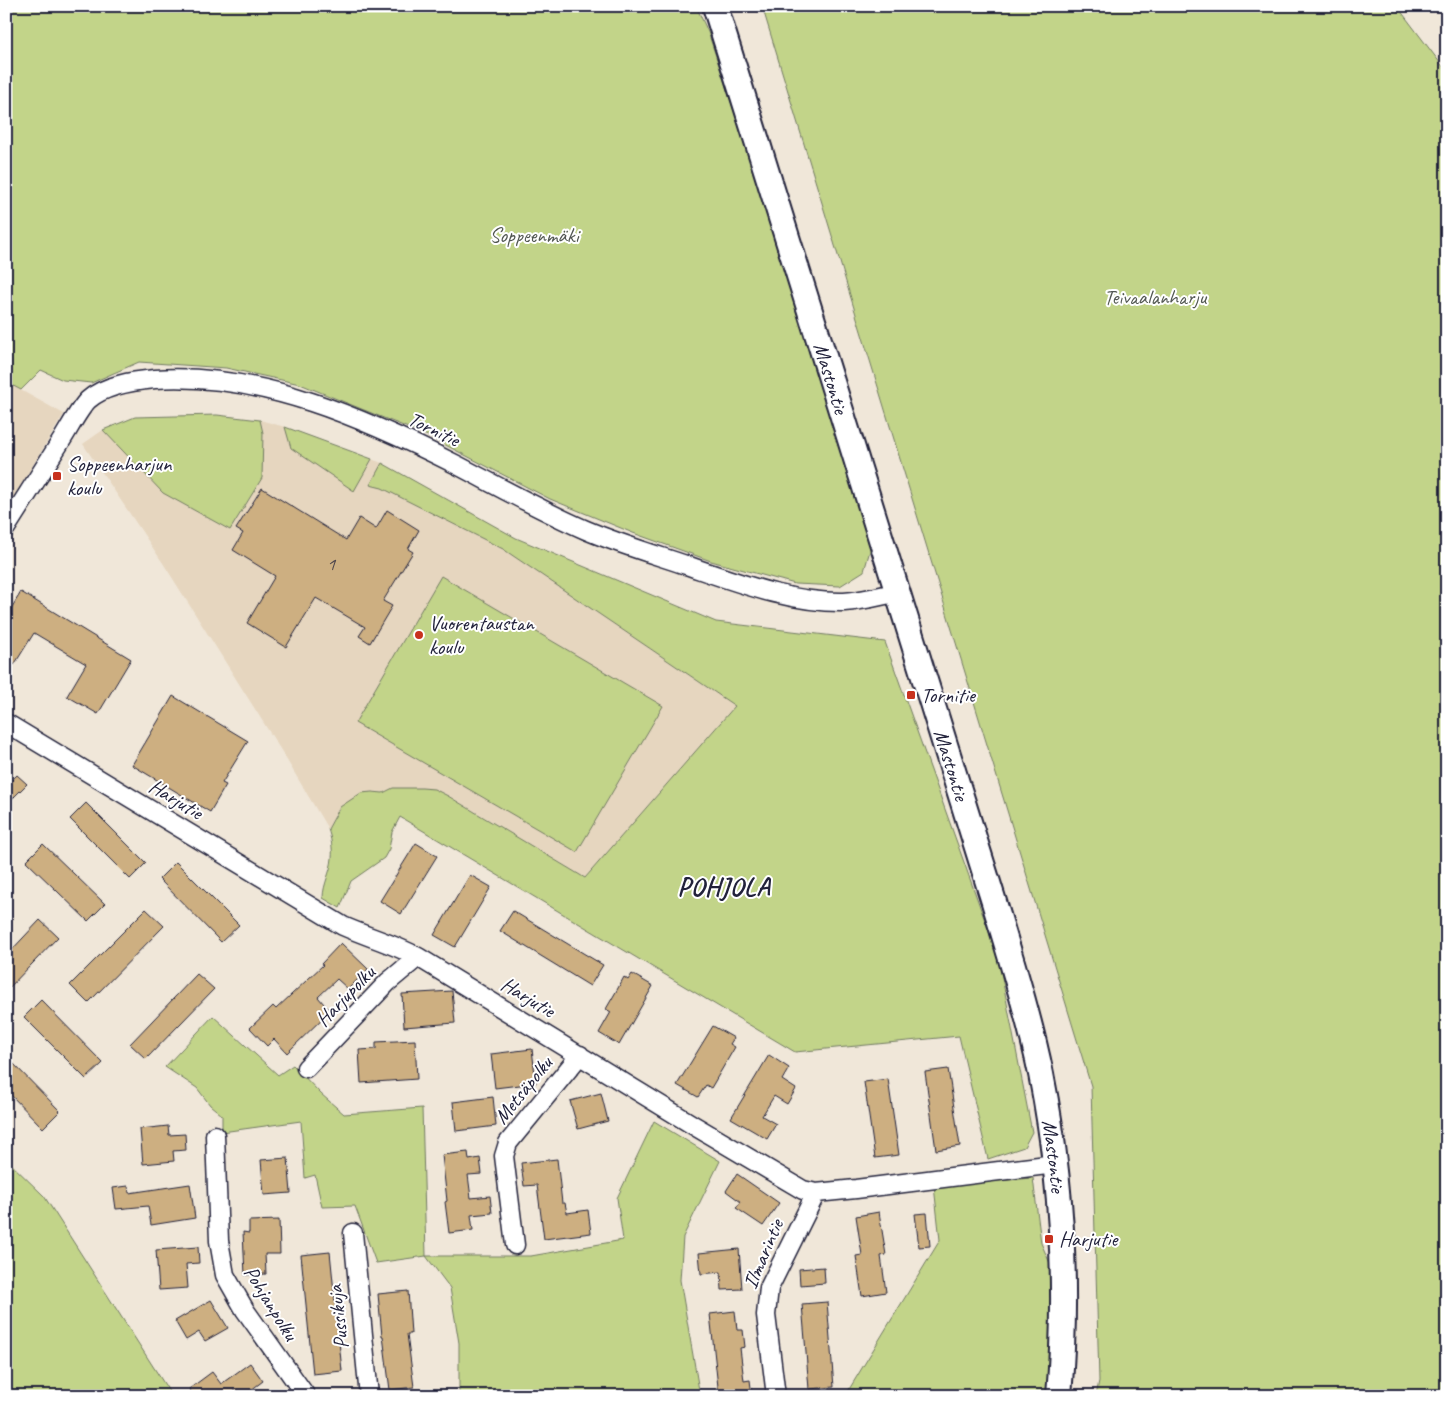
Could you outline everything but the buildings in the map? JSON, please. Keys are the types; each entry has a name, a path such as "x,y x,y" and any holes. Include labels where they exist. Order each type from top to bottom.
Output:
{"main road":[{"name":"Mastontie","path":"715,6 991,892 1022,998 1041,1073 1059,1196 1064,1276 1063,1345 1059,1396"}],"street":[{"name":"Tornitie","path":"6,528 88,400 111,388 131,382 192,379 240,384 297,398 327,408 394,435 541,510 587,530 756,588 801,598 841,602 874,598 899,592"},
{"name":"Harjutie","path":"6,723 343,926 396,946 418,957 803,1190 816,1193 856,1189 1055,1164"},
{"name":"Harjupolku","path":"306,1068 388,982 418,957"},
{"name":"Metsäpolku","path":"514,1245 504,1156 508,1143 580,1055"},
{"name":"Pohjanpolku","path":"215,1135 219,1241 225,1275 245,1310 306,1396"},
{"name":"Ilmarintie","path":"776,1396 766,1315 769,1288 816,1193"},
{"name":"Pussikuja","path":"353,1233 369,1396"}],"shaded area":[{"path":"6,382 64,414 6,509"},
{"name":"Vuorentaustan koulu","path":"217,415 260,420 285,427 382,463 516,538 504,549 735,706 585,878 448,796 393,788 383,793 372,792 340,807 328,829 163,563 83,444 103,430 135,417"}],"green space":[{"name":"Soppeenmäki","path":"6,6 696,6 708,32 804,324 871,547 864,571 840,586 795,584 711,561 633,533 550,499 428,436 300,384 226,368 139,362 91,383 63,380 41,370 21,390 6,382"},
{"name":"Teivaalanharju","path":"762,6 1397,6 1447,72 1447,1396 1096,1396 1099,1381 1091,1086"},
{"path":"217,415 260,420 263,433 262,478 230,530 163,493 103,430 135,417"},
{"path":"285,427 372,459 354,491 291,448"},
{"path":"382,463 516,538 716,622 885,642 998,957 1032,1132 1024,1147 988,1159 959,1036 795,1052 400,817 392,832 389,849 384,858 351,881 340,908 323,898 332,858 332,843 328,829 340,807 361,793 383,793 393,788 434,789 585,878 735,706 503,549 382,488 370,485"},
{"path":"441,576 663,706 577,852 355,723"},
{"path":"213,1016 278,1075 293,1065 321,1094 344,1114 422,1108 426,1256 376,1263 355,1206 322,1207 315,1175 305,1178 301,1121 222,1132 222,1115 210,1105 197,1088 165,1067"},
{"path":"654,1121 720,1161 683,1237 680,1280 700,1396 459,1396 459,1343 450,1288 426,1256 531,1256 623,1240 617,1198"},
{"path":"6,1159 44,1196 172,1396 6,1396"},
{"path":"1033,1178 1041,1243 1052,1268 1052,1316 1046,1396 845,1396 940,1240 934,1186"}],"place":[{"name":"Soppeenharjun koulu","path":"57,476"},
{"name":"Vuorentaustan koulu","path":"419,635"},
{"name":"Tornitie","path":"911,695"},
{"name":"Harjutie","path":"1049,1239"}],"district":[{"name":"POHJOLA","path":"724,886"}]}
